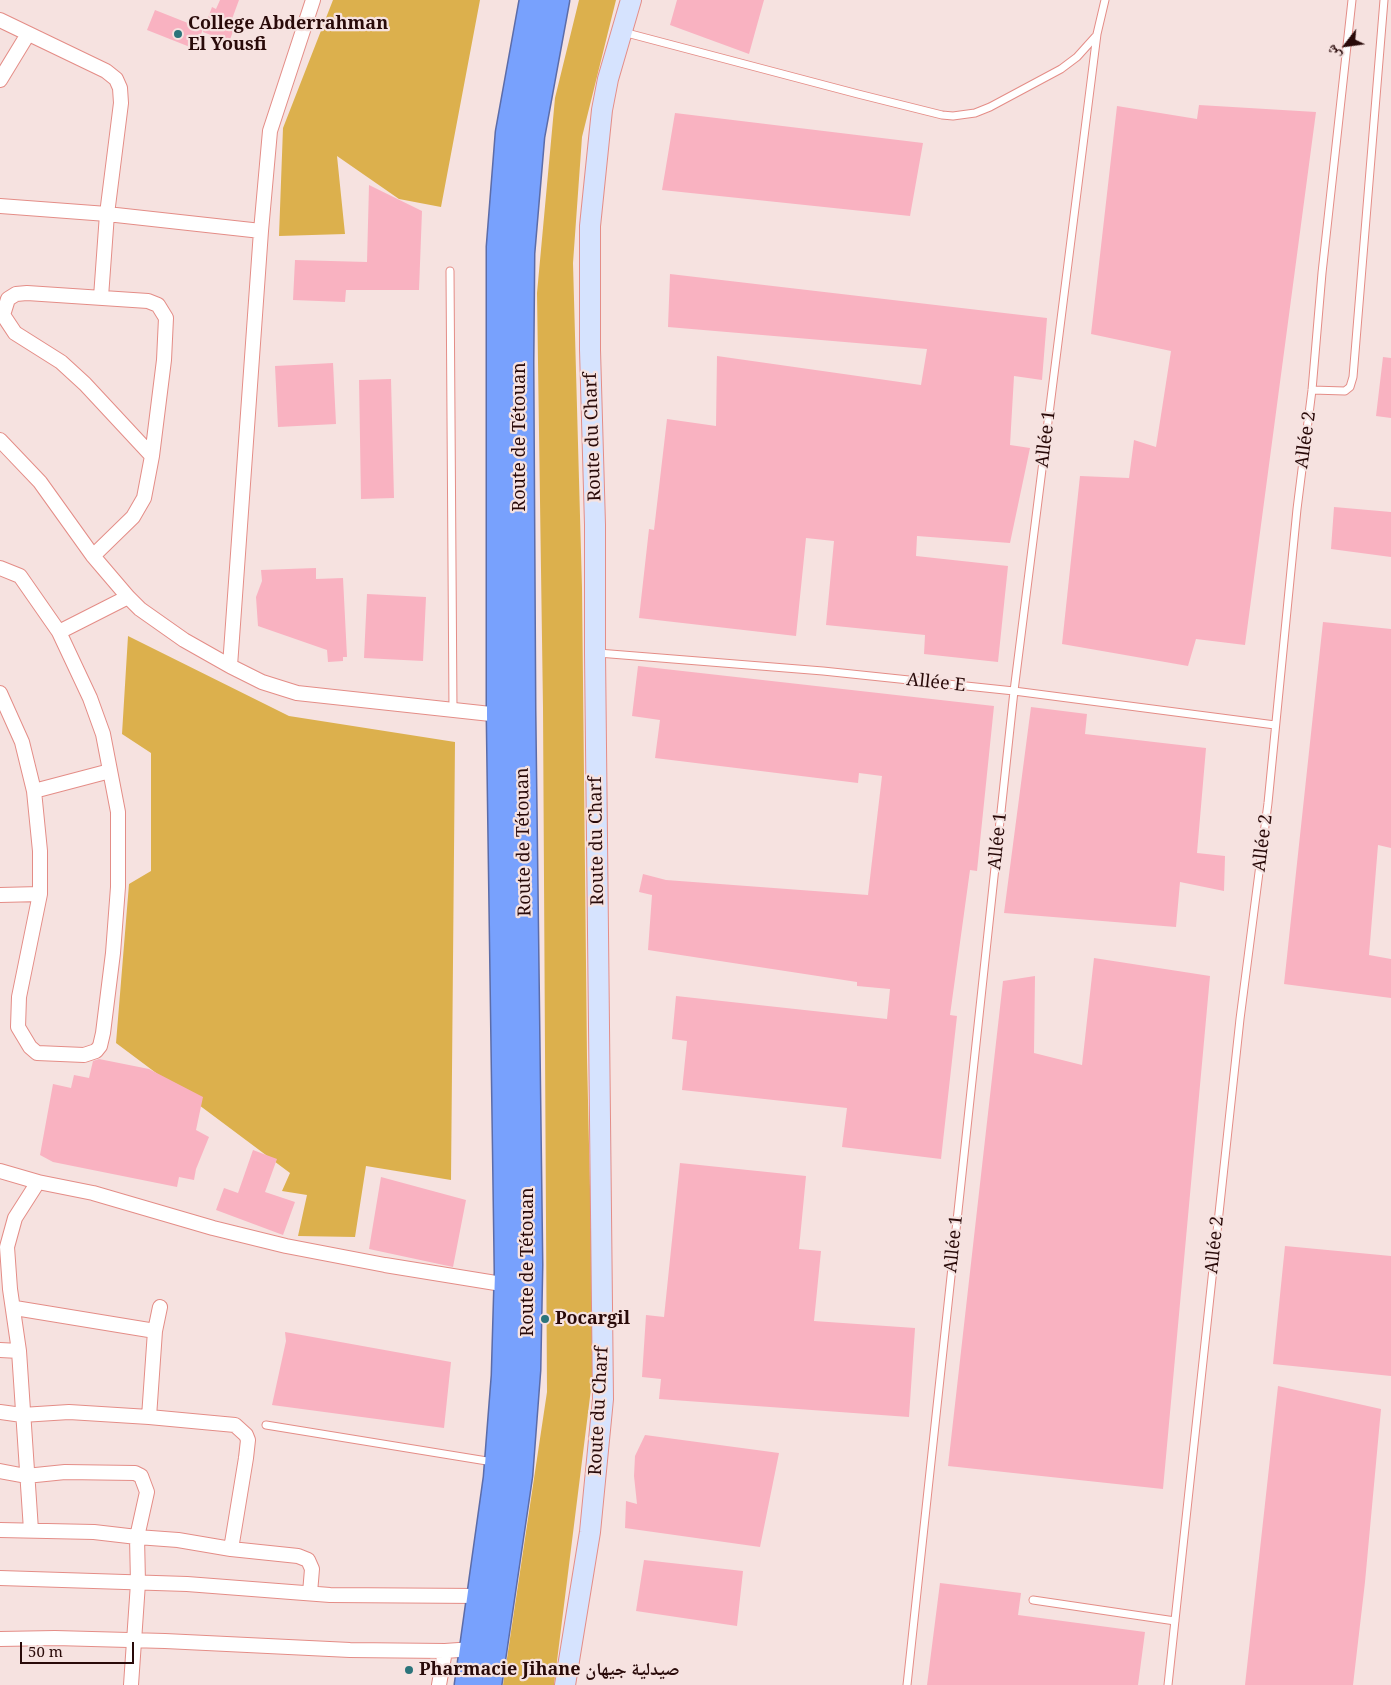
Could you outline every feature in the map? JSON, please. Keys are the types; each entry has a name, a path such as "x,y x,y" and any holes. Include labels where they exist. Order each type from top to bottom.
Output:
{"highway":[{"name":"Route de Tétouan","path":"468,1685 498,1463 505,1376 508,1285 500,715 500,247 509,132 533,0"},
{"name":"Route de Tétouan","path":"488,1685 519,1475 527,1370 529,1265 522,701 521,263 530,136 556,0"}],"street":[{"path":"230,666 261,231 270,132 313,0"},
{"name":"Route du Charf","path":"565,1685 590,1532 603,1399 595,653 596,525 590,350 590,226 602,110 608,79 631,0"},
{"path":"0,20 106,71 116,79 120,88 121,103 107,214 100,297"},
{"path":"0,80 28,34"},
{"path":"0,206 107,214 261,231"},
{"path":"93,556 134,517 144,498 152,456 164,360 166,318 158,305 148,301 27,293 16,294 8,299 4,315 14,333 61,362 86,384 152,456"},
{"path":"0,440 40,482 93,556 128,598 177,636 230,666 262,682 297,693 500,715"},
{"path":"0,568 20,576 59,632 90,698 103,734 118,812 118,886 113,954 103,1033 100,1046 91,1053 71,1056 37,1053 30,1048 18,1027 19,997 40,894 40,851 34,792 22,742 0,693"},
{"path":"59,632 128,598"},
{"path":"34,792 110,771"},
{"path":"0,895 40,894"},
{"path":"0,1171 38,1182 93,1193 213,1228 286,1246 385,1265 508,1285"},
{"path":"31,1530 22,1415 20,1351 14,1308 5,1290 7,1247 11,1232 22,1205 38,1182"},
{"path":"149,1417 155,1331 160,1307"},
{"path":"14,1308 155,1331"},
{"path":"0,1350 20,1351"},
{"path":"0,1412 22,1415 69,1412 235,1425 246,1435 248,1440 231,1549"},
{"path":"0,1471 26,1476 120,1472 135,1472 141,1476 147,1492 137,1537 138,1583 131,1685"},
{"path":"0,1530 31,1530 178,1540 308,1560 312,1569 310,1593"},
{"path":"0,1578 138,1583 310,1593 480,1596"},
{"path":"0,1639 134,1640 350,1650 473,1650"},
{"path":"439,1685 445,1651"}],"lane":[{"name":"Allée 1","path":"907,1685 1014,691 1096,34 1105,0"},
{"name":"Allée 2","path":"1168,1685 1240,1019 1268,803 1297,509 1312,390 1322,273 1352,0"},
{"path":"1312,390 1337,393 1345,391 1350,387 1353,377 1384,0"},
{"path":"622,32 858,94 942,115 953,116 975,113 990,107 1061,69 1077,57 1096,34"},
{"path":"450,271 453,710"},
{"name":"Allée E","path":"595,653 822,671 1014,691 1275,725"},
{"path":"266,1425 498,1463"},
{"path":"1033,1600 1175,1621"}],"shaded area":[{"path":"333,0 480,0 441,207 399,199 337,156 345,234 279,236 283,128"},
{"path":"579,0 616,0 582,137 573,263 582,588 587,1057 594,1365 554,1685 503,1685 547,1392 543,708 537,293 555,98"},
{"path":"128,636 289,716 455,742 451,1180 366,1166 355,1237 298,1236 307,1195 282,1191 290,1173 116,1043 129,884 151,871 151,753 122,734"}],"building":[{"path":"220,0 239,0 232,19 237,21 229,42 203,32 212,7 216,9"},
{"path":"677,0 764,0 749,54 670,25"},
{"path":"155,10 203,29 195,49 147,30"},
{"path":"1199,105 1316,112 1245,645 1196,639 1188,666 1062,644 1080,476 1129,478 1134,440 1156,447 1171,351 1091,334 1117,106 1197,119"},
{"path":"675,113 923,143 910,216 662,190"},
{"path":"369,185 422,211 419,290 346,290 345,302 293,300 295,260 367,262"},
{"path":"670,274 1047,318 1042,380 1014,376 1010,445 1030,448 1010,543 917,536 916,556 1008,566 998,662 924,654 925,635 826,625 834,541 806,538 796,636 639,618 649,529 654,530 667,419 716,426 717,356 921,385 927,349 668,327"},
{"path":"1383,357 1391,358 1391,418 1376,416"},
{"path":"333,363 336,424 278,427 275,366"},
{"path":"391,379 394,498 361,499 359,380"},
{"path":"1334,507 1391,512 1391,557 1331,549"},
{"path":"316,568 316,579 343,578 347,657 343,657 343,661 328,662 327,650 258,626 256,597 262,581 261,570"},
{"path":"367,594 426,597 423,661 364,658"},
{"path":"1323,622 1391,629 1391,848 1378,845 1369,955 1391,959 1391,998 1284,984"},
{"path":"638,666 994,706 977,871 970,870 950,1015 957,1016 941,1159 842,1147 847,1108 682,1090 687,1041 672,1039 676,996 887,1019 890,989 857,986 857,982 648,950 652,895 639,892 643,874 666,880 868,895 882,776 859,773 858,783 655,758 660,720 632,716"},
{"path":"1031,707 1087,714 1085,734 1206,748 1197,853 1225,856 1224,891 1180,882 1176,927 1004,913"},
{"path":"1094,958 1210,976 1163,1489 948,1466 1003,981 1035,976 1034,1053 1082,1065"},
{"path":"99,1059 149,1069 203,1097 196,1130 209,1137 196,1169 194,1180 179,1177 177,1187 53,1162 40,1155 53,1084 71,1088 74,1075 89,1078 93,1061"},
{"path":"253,1150 277,1159 265,1192 295,1202 283,1235 216,1210 224,1188 238,1193"},
{"path":"680,1163 806,1176 799,1249 821,1251 814,1321 915,1328 909,1417 659,1399 661,1379 642,1377 646,1315 664,1317"},
{"path":"381,1177 466,1200 453,1267 369,1249"},
{"path":"1285,1246 1391,1256 1391,1376 1273,1364"},
{"path":"285,1332 451,1362 444,1428 272,1405 286,1341"},
{"path":"1278,1386 1381,1409 1365,1582 1353,1685 1245,1685"},
{"path":"645,1435 779,1453 760,1547 625,1528 626,1501 637,1504 634,1476 635,1456"},
{"path":"644,1560 743,1571 737,1626 636,1611"},
{"path":"940,1583 1021,1593 1018,1615 1145,1632 1138,1685 927,1685"}],"place":[{"name":"College Abderrahman El Yousfi","path":"178,34"},
{"name":"Pocargil","path":"545,1319"},
{"name":"Pharmacie Jihane صيدلية جيهان","path":"409,1670"}]}
